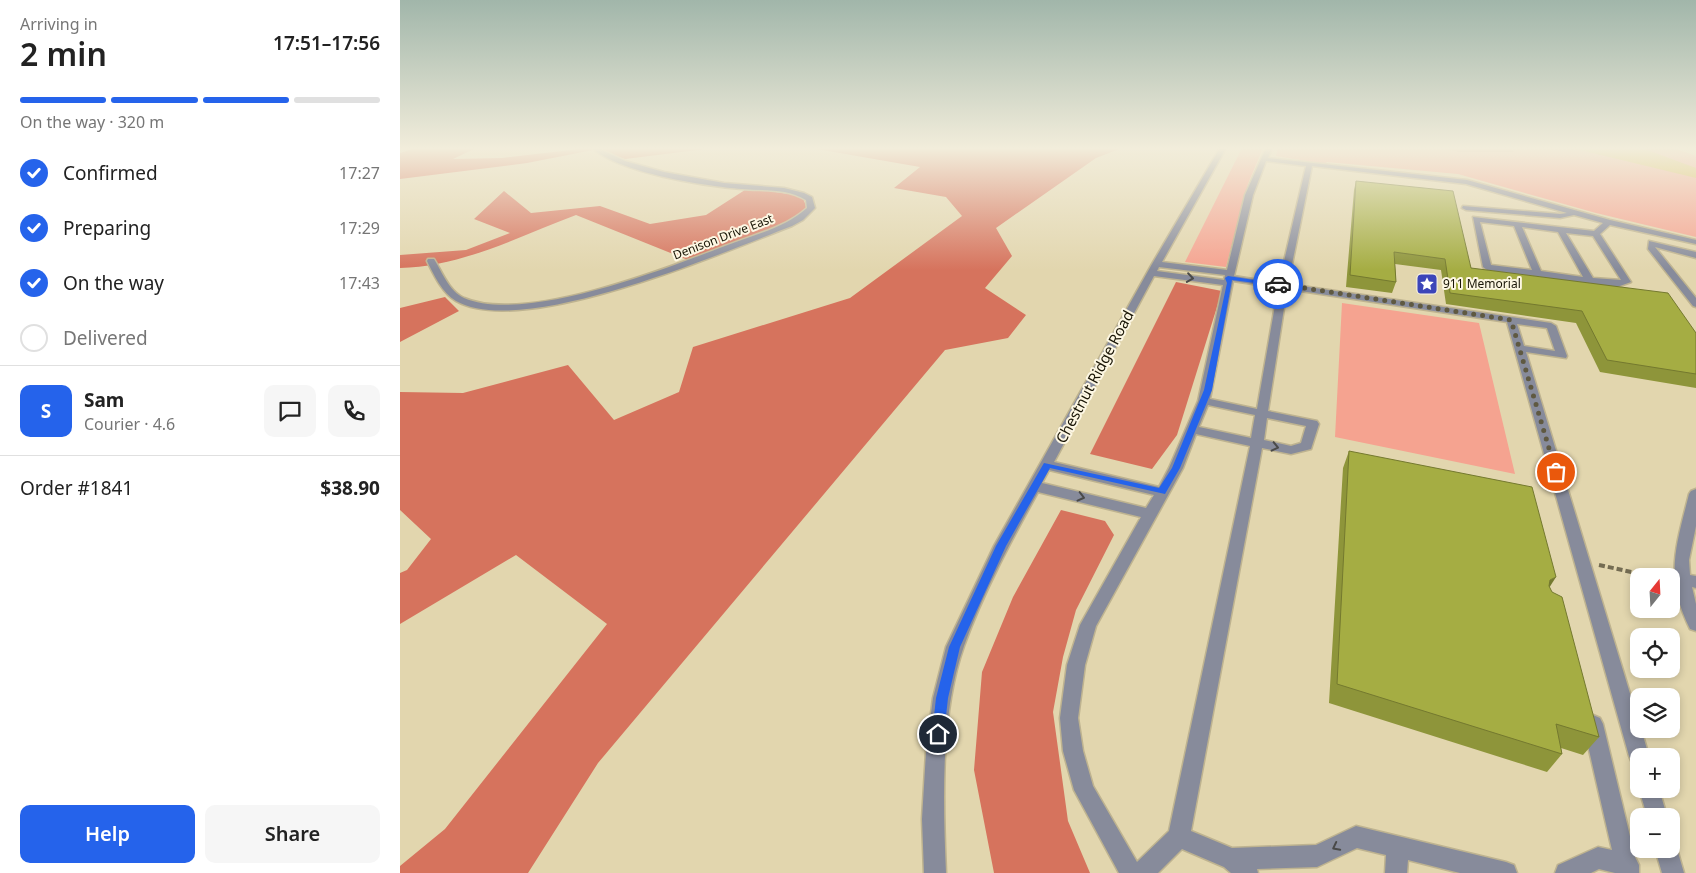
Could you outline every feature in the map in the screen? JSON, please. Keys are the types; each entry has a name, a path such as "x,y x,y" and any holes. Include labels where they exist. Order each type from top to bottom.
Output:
{"street":[{"name":"Denison Drive East","path":"431,261 443,282 459,299 486,307 523,308 576,298 657,273 789,224 800,218 811,208 809,199 797,193 759,189"},
{"name":"Chestnut Ridge Road","path":"935,873 936,752 942,698 955,647 1001,546 1200,189"},
{"path":"1131,873 1084,790 1073,751 1069,718 1076,665 1088,625 1176,468 1204,401 1229,278 1252,189"},
{"path":"1142,873 1179,837 1257,442 1282,285 1303,189"},
{"path":"1491,189 1608,222 1696,242"},
{"path":"1466,208 1560,216 1577,213"},
{"path":"1476,219 1561,230 1596,234 1626,282 1617,284 1487,267 1476,219"},
{"path":"1596,234 1608,222"},
{"path":"1517,224 1538,274"},
{"path":"1561,230 1590,280"},
{"path":"1696,255 1652,243 1651,247 1696,304"},
{"path":"1154,268 1282,285 1551,326 1562,356 1520,348"},
{"path":"1511,320 1637,748"},
{"path":"1193,430 1291,450 1307,446 1313,424 1204,401"},
{"path":"1047,465 1162,492"},
{"path":"1034,486 1150,514"},
{"path":"1696,494 1681,560 1689,580 1685,597 1696,624"},
{"path":"1589,711 1628,869"},
{"path":"1179,837 1240,866 1317,856 1356,837 1506,873"},
{"path":"1396,873 1398,848"},
{"path":"1566,873 1598,858 1628,869"},
{"path":"1669,858 1673,873"}],"path":[{"path":"1582,561 1630,572"}],"shaded area":[{"path":"747,189 802,196 809,213 693,262 576,215 512,241 468,256 423,266 400,268 400,255 466,250 510,233 474,219 504,191 531,213 600,206 650,224 706,215"},
{"path":"898,189 1052,189 996,228 1012,256 985,288 1026,315 1008,338 945,350 598,763 528,873 400,873 400,866 445,829 607,624 516,555 400,624 400,573 407,570 431,539 400,510 400,392 463,393 568,365 614,420 679,392 693,347 850,298 962,216 946,197"},
{"path":"1222,189 1247,189 1226,267 1185,262"},
{"path":"1510,189 1696,189 1696,237 1596,213"},
{"path":"1176,282 1222,291 1177,435 1152,469 1090,454"},
{"path":"445,297 459,311 400,342 400,308"},
{"path":"1342,303 1479,323 1515,474 1335,437"},
{"path":"1061,510 1105,521 1114,535 1076,610 1063,657 1053,712 1068,821 1090,873 994,873 974,770 982,672 1013,597"}],"building":[{"path":"1356,189 1431,189 1453,191 1471,268 1668,293 1696,333 1696,374 1607,360 1582,311 1450,293 1445,259 1394,252 1396,282 1350,275"},
{"path":"1349,451 1532,487 1556,577 1550,580 1549,586 1552,592 1562,597 1599,737 1556,724 1562,754 1337,684"}],"way so far":[{"path":"1278,284 1511,320 1556,472"}],"place":[{"name":"911 Memorial","path":"1427,284"}],"route":[{"path":"938,734 942,698 955,647 1001,546 1047,465 1162,492 1176,468 1208,390 1230,283 1228,278 1278,284"}]}
